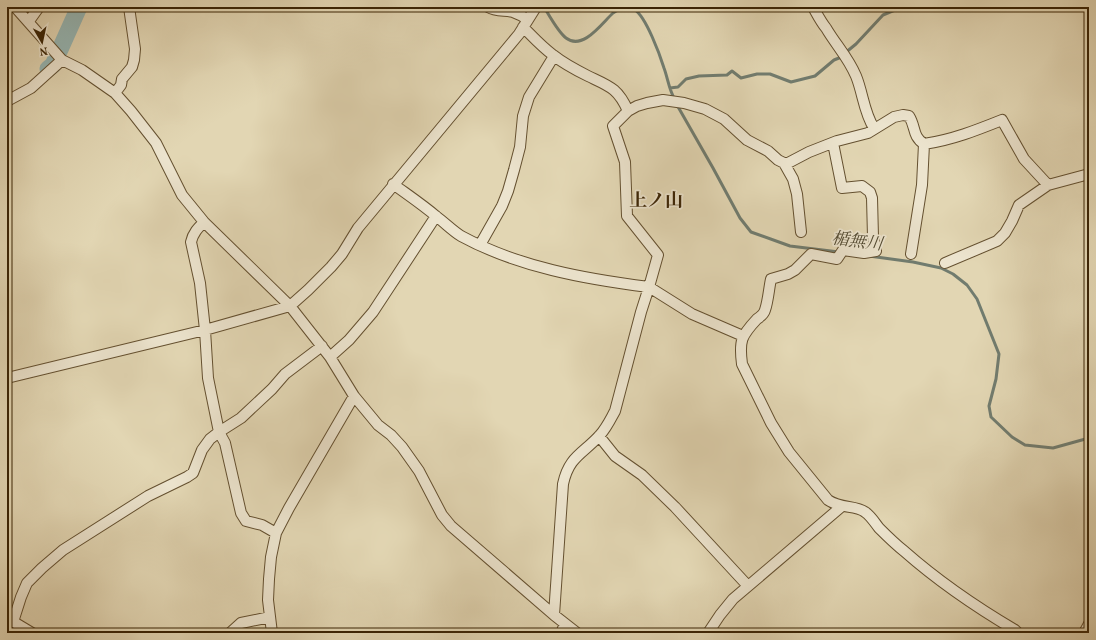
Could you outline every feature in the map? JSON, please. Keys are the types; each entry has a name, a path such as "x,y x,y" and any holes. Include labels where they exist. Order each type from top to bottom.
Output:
{"street":[{"path":"15,7 62,60 82,70 115,93 131,111 156,143 182,195 204,222 290,306 330,357 354,396 378,425 391,435 402,447 419,471 442,515 451,526 554,615 563,628 577,633"},
{"path":"29,21 39,7"},
{"path":"115,93 121,85 122,78 132,67 134,60 135,49 129,7"},
{"path":"487,7 501,12 513,12 526,24 554,56 567,65 607,84 621,97 628,111"},
{"path":"7,378 205,330 290,306 331,267 342,254 358,228 514,39 526,24 536,7"},
{"path":"813,7 826,29 846,56 856,75 867,114 874,128"},
{"path":"480,245 502,206 508,191 520,147 523,116 529,97 554,56"},
{"path":"7,101 31,88 62,60"},
{"path":"554,615 563,484 565,474 570,464 608,426 615,411 640,312 658,255 627,216 625,162 613,126 628,111 647,103 663,100 684,103 705,109 724,119 747,140 768,151 784,163 793,179 797,194 801,232"},
{"path":"784,163 788,163 809,152 833,143 868,133 894,117 903,115 909,116 912,120 917,138 924,144 970,133 1002,120 1024,159 1048,185"},
{"path":"833,143 842,188 862,186 870,192 872,198 873,237 876,251 864,253 841,253 837,259 811,254 795,270 788,274 771,279 765,311 743,336 740,354 742,364 771,423 789,452 828,500 841,507 866,512 880,529 940,581 1018,633"},
{"path":"911,254 922,185 924,144"},
{"path":"945,263 996,241 1005,233 1019,205 1048,185 1089,174"},
{"path":"393,184 460,235 492,251 551,270 605,282 649,287 692,314 743,336"},
{"path":"330,357 348,340 373,312 436,216"},
{"path":"204,222 196,230 191,242 200,283 208,378 220,432 225,442 241,513 246,521 262,525 276,533"},
{"path":"32,633 10,620 27,583 42,568 63,550 114,517 148,496 193,473 202,450 210,439 241,418 272,389 285,374 322,346"},
{"path":"272,633 268,600 271,557 276,533 354,396"},
{"path":"599,436 615,456 642,476 675,507 748,586"},
{"path":"708,633 720,614 733,599 841,507"},
{"path":"230,633 242,623 270,618"},
{"path":"1084,633 1089,624"}],"waterway":[{"path":"48,69 53,65 79,7"},
{"name":"楯無川","path":"544,7 560,32 572,41 579,41 592,34 613,13 624,7"},
{"name":"楯無川","path":"626,7 635,10 644,20 659,54 675,100"},
{"path":"670,88 678,87 686,79 699,76 727,75 732,71 741,78 757,74 770,74 791,82 815,76 856,44 883,15 902,7"},
{"name":"楯無川","path":"677,105 740,218 751,232 790,246 839,252"},
{"name":"楯無川","path":"869,256 913,262 941,268 953,274 967,285 977,299 999,354 996,379 989,406 991,417 1012,437 1025,445 1053,448 1089,438"}],"district":[{"name":"上ノ山","path":"656,201"}]}
